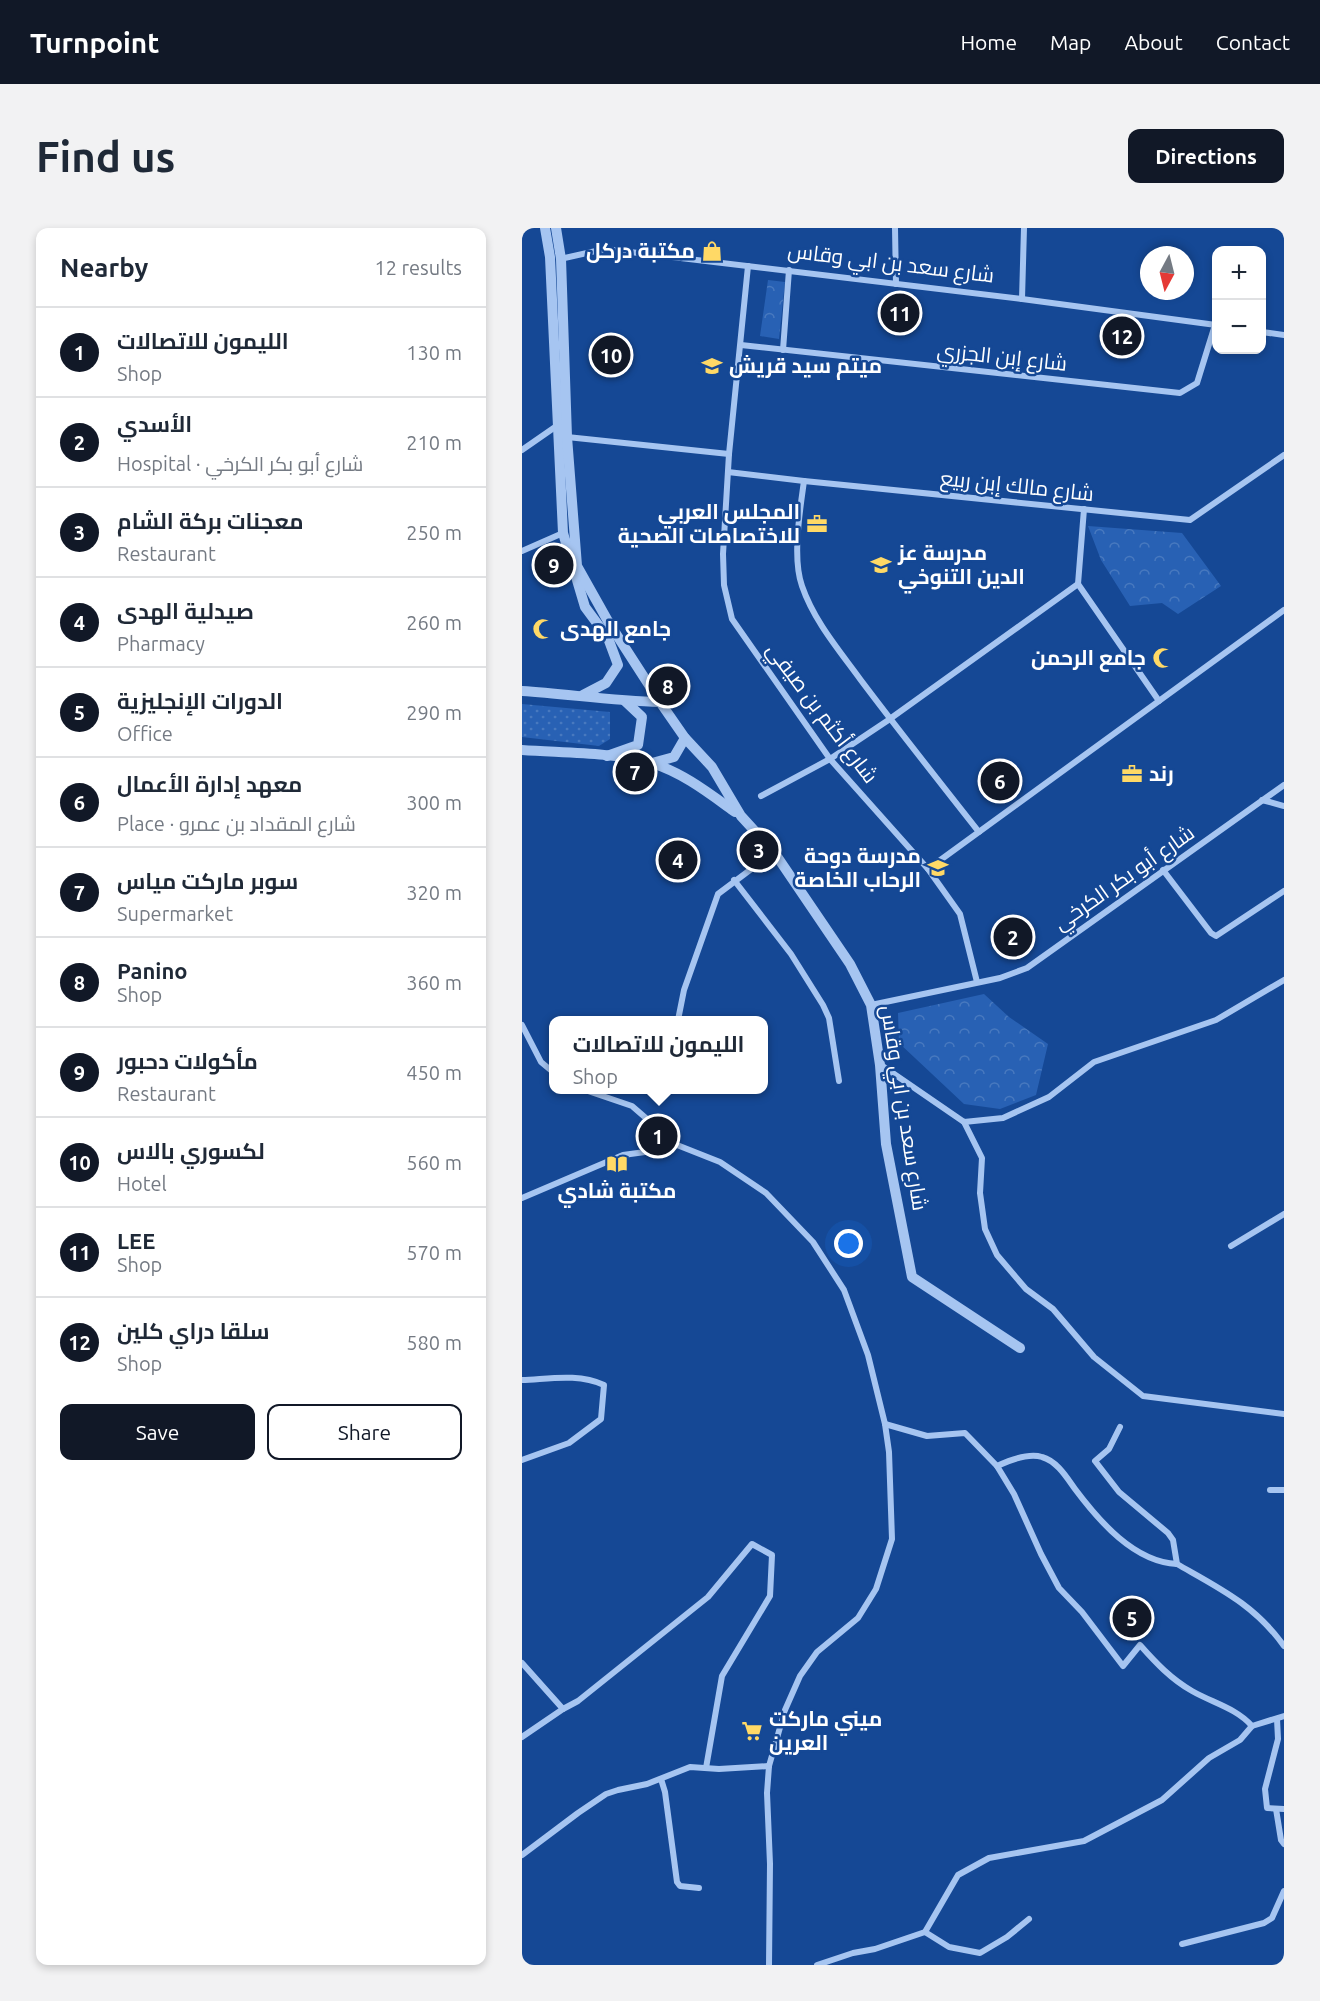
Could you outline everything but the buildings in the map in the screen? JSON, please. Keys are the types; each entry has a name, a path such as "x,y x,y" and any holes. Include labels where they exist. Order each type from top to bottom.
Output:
{"street":[{"name":"شارع سعد بن ابي وقاس","path":"544,228 556,258 577,566 609,623 660,702 685,738 712,767 741,816 774,852 850,964 871,1005 880,1065 886,1144 912,1277 1020,1348"},
{"name":"شارع سعد بن ابي وقاس","path":"556,228 558,425 563,533 585,608 608,638 618,665 606,683 583,695"},
{"path":"895,228 896,284"},
{"path":"1022,299 1024,228"},
{"name":"شارع سعد بن ابي وقاس","path":"556,258 606,249 1212,324"},
{"name":"شارع أكثم بن صيفي","path":"748,266 729,454 723,554 724,585 732,619 830,759 928,869 960,914 977,982"},
{"path":"783,350 789,270"},
{"path":"1266,333 1284,335"},
{"name":"شارع إبن الجزري","path":"741,345 1180,393 1197,383 1212,337"},
{"path":"522,450 558,425"},
{"path":"567,437 729,454"},
{"name":"شارع مالك إبن ربيع","path":"728,472 1190,520 1284,455"},
{"path":"804,481 798,527 801,585 821,626 890,719 979,832"},
{"path":"1084,509 1078,584 1159,700"},
{"path":"522,551 563,533"},
{"path":"761,796 830,759 890,719 1078,584"},
{"path":"928,869 1284,610"},
{"path":"522,691 583,695 626,702 660,702"},
{"path":"607,756 638,744 642,717 626,702"},
{"path":"652,763 674,757 685,738"},
{"path":"522,750 607,756 652,763 697,784 741,816"},
{"name":"شارع أبو بكر الكرخي","path":"871,1005 1000,978 1027,968 1284,785"},
{"path":"1262,800 1284,806"},
{"path":"679,1016 684,990 718,894 774,852"},
{"path":"1163,870 1211,933 1216,936 1284,891"},
{"path":"734,880 791,954 823,1005 828,1018 839,1081"},
{"path":"964,1122 1003,1118 1049,1097 1094,1062 1216,1020 1284,980"},
{"path":"522,1025 541,1062 549,1069"},
{"path":"880,1065 964,1122 982,1158 980,1193 985,1228 997,1255 1026,1288 1053,1309 1094,1357 1143,1396 1284,1414"},
{"path":"599,1094 632,1106 677,1145 720,1162 766,1192 813,1242 844,1290 868,1356 885,1424 889,1452 892,1539 876,1589 858,1618 817,1652 800,1676 785,1710 769,1766 767,1793 770,1864 769,1965"},
{"path":"522,1198 624,1155 645,1152 656,1126"},
{"path":"1231,1246 1284,1214"},
{"path":"522,1380 568,1377 593,1380 604,1385 601,1419 569,1443 522,1460"},
{"path":"885,1424 927,1436 965,1433 997,1466 1014,1494 1059,1588 1082,1612 1123,1666 1140,1645 1162,1670 1179,1683 1232,1709 1252,1726"},
{"path":"1120,1427 1109,1449 1095,1461 1119,1492 1168,1533 1173,1540 1177,1564"},
{"path":"997,1466 1026,1457 1042,1457 1061,1471 1094,1515 1112,1533 1155,1560 1177,1564 1235,1597 1262,1621 1284,1646"},
{"path":"1270,1490 1284,1490"},
{"path":"522,1737 578,1701 708,1597 752,1544 772,1555 770,1596 722,1676 706,1768"},
{"path":"522,1663 563,1709"},
{"path":"817,1965 925,1932 958,1875 989,1858 1084,1841 1162,1800 1209,1758 1240,1740 1252,1726 1280,1718 1278,1739 1265,1789 1267,1808 1284,1809"},
{"path":"522,1855 606,1794 647,1784 690,1767 769,1766"},
{"path":"661,1779 665,1792 677,1882 680,1886 699,1888"},
{"path":"1276,1809 1281,1840 1284,1844"},
{"path":"1182,1944 1264,1923 1272,1918 1284,1891"},
{"path":"925,1932 949,1947 980,1953 1029,1919"}],"green space":[{"path":"768,280 785,282 779,339 760,336"},
{"path":"1088,526 1182,533 1221,586 1178,614 1162,603 1130,606 1101,560"},
{"path":"522,704 610,712 610,739 599,746 522,737"},
{"path":"984,994 1009,1017 1048,1044 1036,1095 1000,1109 964,1104 899,1043 898,1013"}],"place":[{"name":"مكتبة دركل","path":"712,251"},
{"name":"LEE","path":"900,313"},
{"name":"سلقا دراي كلين","path":"1122,336"},
{"name":"لكسوري بالاس","path":"611,355"},
{"name":"ميتم سيد قريش","path":"712,366"},
{"name":"المجلس العربي للاختصاصات الصحية","path":"817,524"},
{"name":"مأكولات دحبور","path":"554,565"},
{"name":"مدرسة عز الدين التنوخي","path":"881,565"},
{"name":"جامع الهدى","path":"543,629"},
{"name":"جامع الرحمن","path":"1163,658"},
{"name":"Panino","path":"668,686"},
{"name":"سوبر ماركت مياس","path":"635,772"},
{"name":"رند","path":"1132,774"},
{"name":"معهد إدارة الأعمال","path":"1000,781"},
{"name":"معجنات بركة الشام","path":"759,850"},
{"name":"صيدلية الهدى","path":"678,860"},
{"name":"مدرسة دوحة الرحاب الخاصة","path":"938,868"},
{"name":"الأسدي","path":"1013,937"},
{"name":"الليمون للاتصالات","path":"658,1136"},
{"name":"مكتبة شادي","path":"617,1164"},
{"name":"الدورات الإنجليزية","path":"1132,1618"},
{"name":"ميني ماركت العرين","path":"752,1731"}]}
